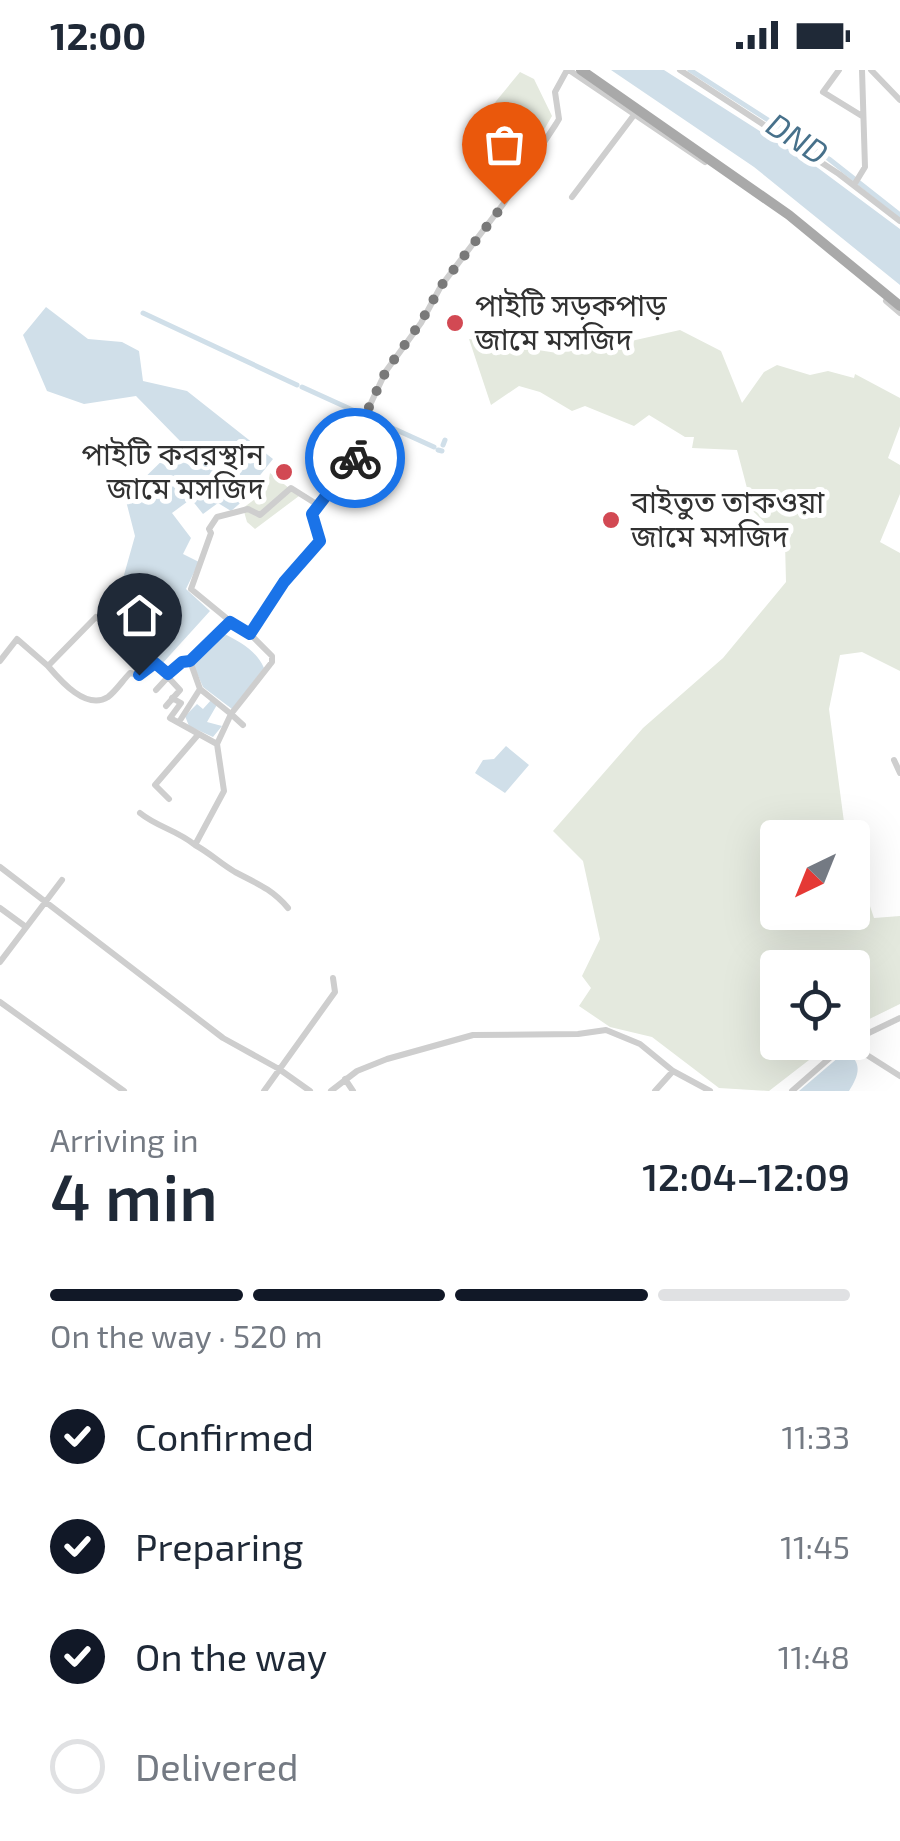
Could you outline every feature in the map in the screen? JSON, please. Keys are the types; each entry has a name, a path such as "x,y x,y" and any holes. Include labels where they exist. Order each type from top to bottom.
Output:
{"main road":[{"path":"581,70 790,215 900,309"},
{"path":"593,70 794,210 900,298"}],"street":[{"path":"250,634 284,582 320,541 311,518 361,448 362,422 386,371 559,119 555,92 568,70 771,206 900,309"},
{"path":"680,70 854,185 900,220"},
{"path":"839,70 823,92 863,117"},
{"path":"854,185 865,167 862,70"},
{"path":"871,70 900,100"},
{"path":"572,198 634,115"},
{"path":"195,845 224,791 217,744 231,714 272,662 272,656 250,634 191,589 212,534 209,529 217,517 248,509 260,514 290,488 318,505"},
{"path":"48,666 96,617 155,663 180,690 166,706"},
{"path":"156,690 182,662 190,661 230,622"},
{"path":"0,661 16,639 66,686 95,700 106,698 130,673 139,675 155,663"},
{"path":"190,661 200,689 243,725"},
{"path":"179,722 200,689"},
{"path":"172,698 181,703 170,718 217,744"},
{"path":"170,799 155,785 197,736"},
{"path":"894,760 900,773"},
{"path":"140,813 150,822 178,830 232,871 261,883 288,908"},
{"path":"0,866 223,1038 280,1069 310,1091"},
{"path":"0,962 3,950 62,880"},
{"path":"0,908 26,927"},
{"path":"264,1091 334,992 333,978"},
{"path":"0,1002 124,1091"},
{"path":"870,1032 900,1018"},
{"path":"331,1091 346,1079 387,1060 473,1036 606,1030 640,1044 672,1072 710,1091"},
{"path":"870,1056 900,1076"},
{"path":"792,1091 829,1060"},
{"path":"655,1091 672,1072"},
{"path":"346,1079 353,1091"}],"shaded area":[{"path":"611,70 664,70 818,168 900,229 900,285 754,167"},
{"path":"520,72 534,79 552,116 514,181 464,140"},
{"path":"46,307 88,339 122,342 139,351 143,381 187,391 273,459 251,494 231,511 218,503 203,514 191,499 172,513 191,538 183,554 199,562 186,589 210,611 161,665 111,621 135,536 125,497 181,442 136,396 84,404 47,391 23,335"},
{"path":"680,330 721,351 742,403 764,372 777,365 810,375 828,371 854,378 855,374 900,398 900,426 888,458 900,465 900,494 880,542 900,553 900,671 862,652 840,655 829,709 844,820 760,820 760,930 870,930 870,906 874,918 900,916 900,1004 870,1019 870,950 760,950 760,1060 809,1060 769,1091 719,1088 652,1037 610,1027 579,1006 591,988 582,976 600,939 583,861 553,831 643,728 723,658 786,582 785,543 753,511 737,450 692,448 694,437 685,437 649,415 634,426 585,406 572,411 540,392 519,386 491,405 469,339 557,353"},
{"path":"270,473 299,496 255,529 247,522 243,508 267,490"},
{"path":"223,633 252,651 264,668 232,709 203,687 193,664"},
{"path":"212,699 218,703 207,722 222,726 213,737 189,726 185,716 197,704 203,709"},
{"path":"506,746 529,765 505,793 475,773 483,760 494,759"},
{"path":"835,1060 855,1060 858,1070 849,1091 799,1091"}],"waterway":[{"name":"DND","path":"690,70 829,159 900,215"},
{"path":"143,313 297,385"},
{"path":"302,387 434,447"},
{"path":"443,445 445,440"},
{"path":"438,450 442,451"}],"way so far":[{"path":"355,458 362,444 362,422 386,371 441,286 504,204"}],"place":[{"name":"পাইটি সড়কপাড় জামে মসজিদ","path":"455,323"},
{"name":"পাইটি কবরস্থান জামে মসজিদ","path":"284,472"},
{"name":"বাইতুত তাকওয়া জামে মসজিদ","path":"611,520"}],"route":[{"path":"139,675 155,663 168,674 182,662 190,661 230,622 250,634 284,582 320,541 312,514 355,458"}]}
